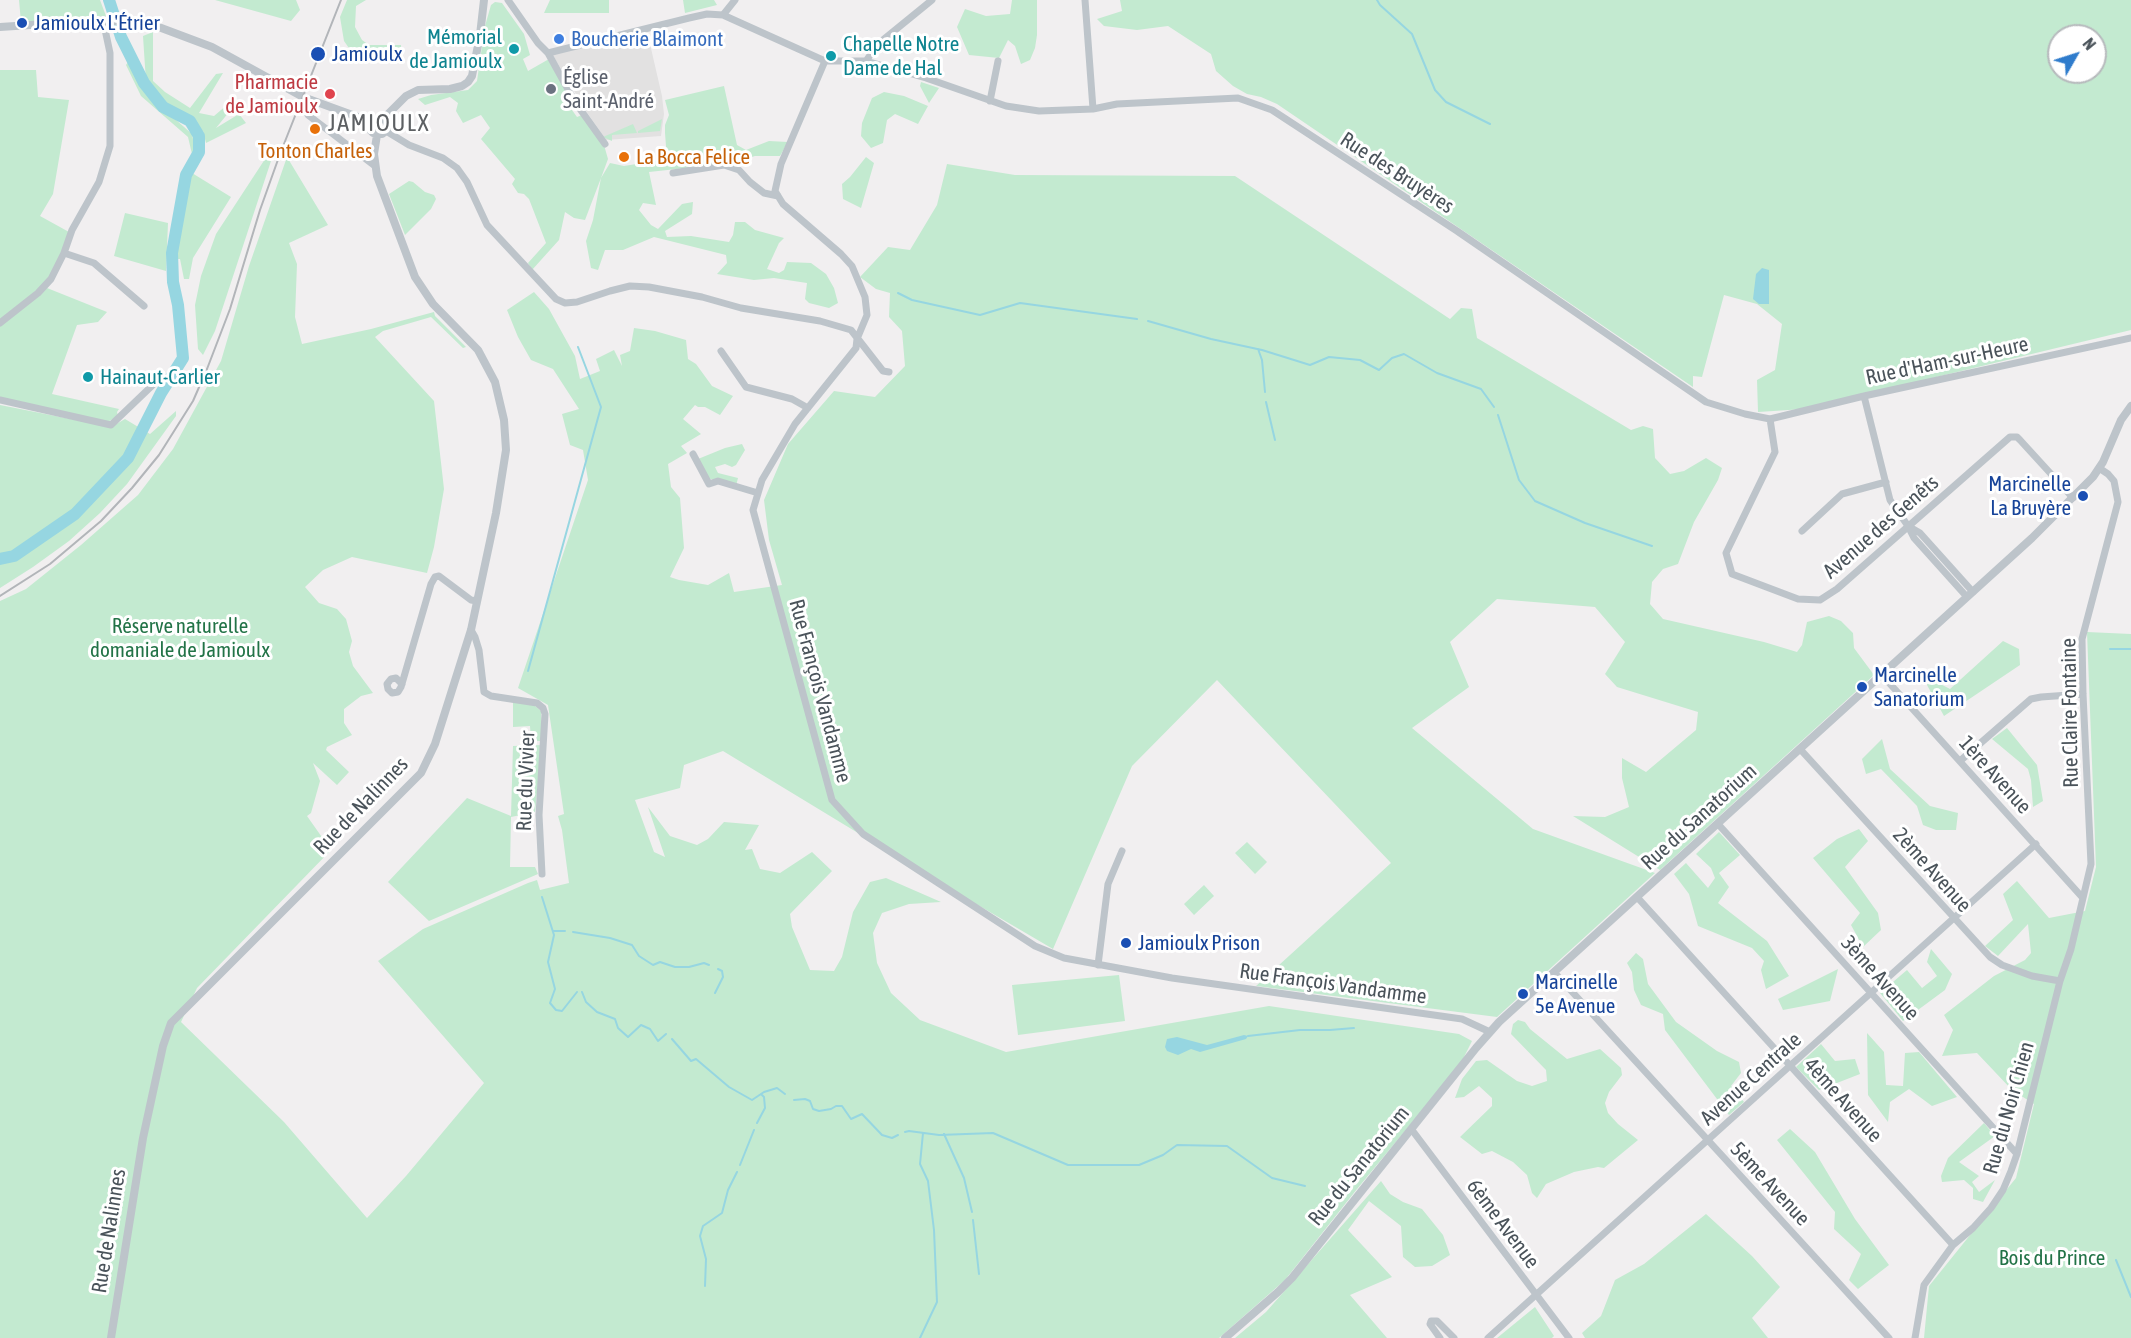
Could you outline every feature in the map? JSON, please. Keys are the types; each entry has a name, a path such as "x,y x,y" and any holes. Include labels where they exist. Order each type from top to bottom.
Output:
{"street":[{"path":"384,117 406,96 418,90 462,86 468,82 472,76 476,56 484,0"},
{"path":"508,0 538,43 548,53 575,102 605,144"},
{"path":"548,53 707,14 723,15 735,0"},
{"path":"866,61 878,44 932,0"},
{"path":"1085,0 1093,109"},
{"name":"Rue des Bruyères","path":"723,15 825,61 866,61 926,78 1006,106 1039,111 1093,109 1117,104 1238,98 1272,110 1457,231 1706,402 1770,419"},
{"path":"0,323 38,293 51,279 72,230 99,182 110,146 110,53 104,20"},
{"path":"0,27 104,20 156,26 212,47 311,100 369,121"},
{"path":"778,196 775,190 781,164 825,61"},
{"path":"990,101 998,61"},
{"path":"311,100 306,110 308,115 375,166"},
{"path":"378,115 384,117 388,124 386,131 377,135 369,129 369,121 378,115"},
{"path":"386,131 396,139 443,158 457,168 467,182 487,225 556,299 565,303 577,302 630,286 649,287 702,297 741,308 820,321 851,330 883,371 889,372"},
{"name":"Rue de Nalinnes","path":"111,1338 143,1138 163,1046 171,1023 422,773 435,744 471,630 496,513 506,450 504,420 495,382 478,350 434,304 415,277 377,176 374,154 377,135"},
{"path":"673,173 727,165 739,170 764,193 778,196"},
{"name":"Rue François Vandamme","path":"778,196 783,204 852,266 867,305 867,315 857,339 856,348 795,424 762,480 753,510 832,800 863,834 1026,940 1064,958 1188,981 1462,1019 1490,1032"},
{"path":"64,253 94,262 144,306"},
{"name":"Rue d'Ham-sur-Heure","path":"1770,419 1864,396 2131,338"},
{"path":"722,351 746,387 792,399 808,408"},
{"path":"0,400 111,425 158,380"},
{"path":"1864,396 1890,500 1908,526 1920,533 1970,595"},
{"name":"Rue du Sanatorium","path":"1225,1338 1275,1295 1301,1267 1490,1032 1970,595 2073,498 2099,468 2121,420 2131,406"},
{"name":"Avenue des Genêts","path":"1770,419 1775,452 1726,554 1732,574 1798,600 1820,600 1837,589 2010,436 2020,440 2073,498"},
{"path":"693,454 709,484 718,481 758,493"},
{"name":"Rue Claire Fontaine","path":"2082,897 2091,864 2082,639 2118,502 2114,481 2099,468"},
{"path":"1802,531 1842,494 1886,482"},
{"path":"402,684 435,577 439,576 471,600 477,601"},
{"name":"Rue du Vivier","path":"471,630 478,650 484,692 491,696 537,703 543,708 545,714 539,815 542,874"},
{"name":"1ère Avenue","path":"1882,675 2082,897"},
{"path":"1960,761 2031,699 2083,694"},
{"name":"2ème Avenue","path":"1800,749 1990,957 2002,965 2032,976 2060,981"},
{"name":"3ème Avenue","path":"1718,824 2017,1154"},
{"name":"Avenue Centrale","path":"1488,1338 2036,844"},
{"path":"1098,965 1108,884 1122,851"},
{"name":"4ème Avenue","path":"1637,897 1953,1245"},
{"name":"Rue du Noir Chien","path":"1915,1338 1924,1285 1953,1245 1991,1208 2003,1190 2017,1154 2060,981 2071,949 2082,897"},
{"name":"5ème Avenue","path":"1554,972 1889,1338"},
{"name":"6ème Avenue","path":"1412,1130 1569,1338"},
{"path":"1440,1338 1430,1324 1431,1321 1437,1321 1455,1338"}],"shaded area":[{"path":"647,31 662,96 664,114 661,136 606,140 552,54"}],"green space":[{"path":"19,0 100,0 106,16 21,22"},
{"path":"215,0 296,0 300,10 291,21"},
{"path":"347,0 366,0 356,6 355,27 362,40 369,45 401,45 401,58 358,61 344,41 340,17"},
{"path":"550,0 609,0 609,13 544,13"},
{"path":"683,0 714,0 717,5 685,13"},
{"path":"1012,0 1037,0 1037,35 1030,60 1021,64 1015,46 1008,40 999,58 969,55 957,27 965,9 986,16 1010,14"},
{"path":"1120,0 2131,0 2131,330 1804,409 1758,412 1757,380 1775,370 1782,324 1757,304 1724,295 1702,377 1693,376 1693,387 1277,104 1247,94 1233,86 1216,71 1211,54 1168,26 1137,30 1104,26 1097,19 1122,11"},
{"path":"495,2 502,3 524,34 530,55 523,59 528,71 549,59 573,104 572,110 577,117 582,115 604,145 608,159 585,220 574,218 565,212 559,240 532,270 528,263 546,243 529,199 524,194 518,193 512,184 515,179 481,139 490,128 481,115 463,123 456,111 458,103 450,97 425,105 418,99 468,90 477,81 485,26 491,5"},
{"path":"153,32 153,81 165,92 190,108 216,74 223,73 199,113 214,116 234,99 238,101 216,128 239,114 246,123 206,143 203,131 197,137 181,114 163,103 146,82 143,36"},
{"path":"128,62 149,96 192,134 196,153 192,154 188,137 141,96 126,65"},
{"path":"0,70 36,70 38,97 69,100 53,194 40,216 69,232 51,278 0,321"},
{"path":"921,82 939,88 929,103 920,86"},
{"path":"724,86 737,145 746,150 769,141 788,142 780,156 755,156 732,163 649,172 656,205 643,203 639,210 651,225 658,229 682,204 693,202 692,214 665,231 667,237 691,236 729,242 733,235 735,222 745,222 755,230 784,238 779,243 767,269 779,273 784,270 787,262 811,263 826,274 834,288 838,303 829,308 809,303 805,299 807,283 774,278 754,280 717,274 727,263 726,255 654,237 623,250 605,250 598,270 591,268 586,241 593,220 601,178 610,163 624,166 667,159 665,125 669,115 665,100"},
{"path":"884,92 904,96 928,106 918,124 895,114 887,120 883,143 871,148 861,136 862,123 872,98"},
{"path":"662,119 660,131 638,133 638,131"},
{"path":"633,124 637,133 612,135 612,141 603,137"},
{"path":"267,156 271,161 215,331 203,355 198,349 195,305 201,276 216,234"},
{"name":"Réserve naturelle domaniale de Jamioulx","path":"287,157 328,225 289,243 297,264 295,317 302,344 434,312 435,316 466,347 463,348 431,317 383,331 375,337 434,401 444,489 427,573 352,557 323,570 305,587 319,603 337,609 346,619 352,641 349,652 353,666 373,693 361,696 344,709 344,723 352,735 327,747 326,750 349,772 337,785 313,763 320,781 311,813 307,816 331,850 197,988 181,1022 284,1122 367,1218 406,1176 484,1083 378,961 423,929 528,883 537,880 540,890 569,883 558,816 564,814 548,705 518,688 588,480 583,450 570,445 562,414 579,409 553,369 531,360 507,310 534,292 549,309 575,356 580,379 600,371 596,359 614,350 622,366 620,355 630,351 634,328 686,340 688,359 696,364 712,386 733,396 720,415 705,407 695,405 683,419 701,434 681,446 687,453 668,464 671,487 680,498 684,548 670,577 708,585 729,573 734,592 782,585 769,540 764,500 788,444 834,391 875,397 905,366 902,331 889,317 890,293 876,289 860,277 888,247 910,250 937,205 947,164 1015,175 1235,176 1450,319 1461,308 1472,309 1477,338 1631,430 1643,426 1653,429 1655,458 1670,474 1684,471 1706,458 1722,468 1718,480 1694,522 1678,564 1663,569 1652,582 1650,604 1663,619 1764,642 1797,652 1802,645 1807,622 1829,616 1841,621 1853,633 1854,648 1874,675 1660,870 1573,816 1605,817 1629,807 1622,778 1622,758 1646,772 1696,730 1698,712 1617,687 1605,674 1625,642 1595,607 1497,599 1450,642 1469,687 1412,728 1533,829 1655,873 1497,1017 1256,986 1391,863 1217,680 1132,766 1053,949 723,751 684,765 680,788 635,800 654,852 665,857 648,807 670,836 697,845 708,839 724,822 759,825 745,850 752,849 760,869 780,873 812,852 832,871 790,914 792,927 810,970 834,971 842,957 853,912 870,882 886,878 941,902 909,904 882,913 873,933 877,963 891,993 920,1020 1006,1052 1269,1006 1459,1034 1472,1041 1461,1063 1285,1280 1219,1338 0,1338 0,601 26,589 138,495 173,449 221,361 249,266"},
{"path":"866,157 874,163 861,208 843,199 842,184"},
{"path":"192,173 231,197 193,258 189,279 184,279 180,259 175,259 184,199"},
{"path":"409,181 434,195 436,199 431,209 405,235 389,194"},
{"path":"125,213 168,223 166,271 114,256"},
{"path":"47,288 107,312 98,322 77,325 52,394 119,409 118,416 106,423 0,398 0,326"},
{"path":"0,405 111,427 125,419 150,434 176,411 176,416 127,484 100,513 69,541 0,588"},
{"path":"742,444 745,450 736,465 732,467 725,464 715,467 718,473 738,478 736,486 707,478 698,459"},
{"name":"Bois du Prince","path":"2087,632 2131,634 2131,1338 1924,1338 1929,1286 2016,1178 2034,1104 2012,1090 1977,1053 1942,1056 1953,1030 1944,1015 1994,976 2025,960 2031,953 2028,924 1998,956 1985,946 2013,920 2003,894 2017,881 2049,918 2085,911 2096,867"},
{"path":"2003,641 2019,649 2020,665 1944,716 1927,685 1929,678 1950,689"},
{"path":"513,701 534,705 541,711 542,741 531,741 530,726 513,727"},
{"path":"2007,728 2037,765 2043,801 2033,807 2028,769 1992,739"},
{"path":"1882,739 1890,769 1930,806 1958,813 1956,830 1936,830 1923,825 1917,806 1881,769 1866,774 1862,759"},
{"path":"542,745 535,812 511,817 510,867 535,867 538,874 429,921 388,882 467,798 511,816 513,746"},
{"path":"1859,829 1868,841 1845,867 1878,913 1881,930 1863,947 1851,925 1860,913 1813,858 1837,839"},
{"path":"1719,832 1740,855 1719,873 1729,887 1718,903 1767,941 1789,976 1766,989 1761,970 1764,961 1752,948 1698,926 1689,894 1674,874 1686,863 1708,888 1715,878 1711,868 1696,854"},
{"path":"1247,842 1267,862 1255,874 1235,853"},
{"path":"1204,885 1214,896 1194,915 1184,904"},
{"path":"1931,949 1952,974 1945,990 1903,1021 1880,993 1907,970 1922,988 1937,976 1927,962"},
{"path":"1636,953 1643,959 1648,984 1676,1022 1717,1051 1739,1062 1741,1073 1731,1086 1744,1102 1729,1115 1665,1030 1663,1014 1641,1005 1634,990 1632,972 1627,963"},
{"path":"1838,969 1830,1001 1783,1010 1778,999"},
{"path":"1119,975 1125,1021 1018,1035 1012,985"},
{"path":"1518,1020 1525,1022 1530,1029 1567,1059 1600,1049 1621,1068 1622,1075 1609,1092 1605,1103 1608,1113 1638,1140 1604,1168 1574,1172 1546,1184 1537,1198 1532,1193 1527,1175 1513,1162 1492,1151 1482,1154 1460,1137 1492,1106 1492,1098 1479,1086 1464,1097 1455,1098 1462,1079 1476,1061 1487,1060 1517,1081 1532,1086 1547,1081 1546,1070 1511,1034 1513,1024"},
{"path":"1867,1033 1884,1052 1886,1085 1903,1086 1905,1053 1919,1052 1957,1097 1932,1106 1909,1089 1890,1102 1888,1122 1868,1095"},
{"path":"1821,1044 1835,1061 1855,1059 1860,1074 1819,1090 1796,1067"},
{"path":"1984,1123 1995,1136 1959,1162 1979,1176 1972,1182 1979,1192 1995,1180 1983,1202 1973,1199 1973,1188 1964,1180 1942,1182 1941,1176 1948,1158"},
{"path":"1790,1129 1815,1152 1855,1219 1889,1265 1858,1289 1849,1280 1861,1254 1834,1229 1835,1212 1777,1140"},
{"path":"1381,1181 1390,1194 1422,1209 1443,1235 1450,1255 1432,1266 1415,1267 1403,1257 1401,1226 1369,1201 1348,1230 1392,1277 1350,1295 1387,1338 1235,1338 1266,1312"},
{"path":"1706,1214 1752,1256 1780,1287 1752,1318 1768,1338 1585,1338 1582,1333 1601,1316 1615,1280 1644,1264"},
{"path":"1535,1307 1554,1336 1552,1338 1497,1338"}],"water":[{"path":"1762,268 1769,270 1769,304 1759,304 1753,299 1756,274"},
{"path":"1244,1035 1248,1036 1246,1039 1200,1052 1191,1049 1178,1055 1167,1051 1165,1047 1167,1039 1177,1037 1207,1045"}],"waterway":[{"path":"0,559 14,556 75,514 128,458 161,393 183,358 178,305 173,282 172,253 186,175 199,152 199,136 190,121 163,107 144,83 121,37 109,0"},
{"path":"1377,0 1412,34 1435,90 1446,102 1490,124"},
{"path":"898,293 912,300 980,315 1020,303 1137,319"},
{"path":"1148,321 1211,339 1262,350 1310,365 1329,357 1360,360 1379,370 1392,358 1404,354 1437,373 1481,389 1494,407"},
{"path":"528,671 601,407 578,347"},
{"path":"1258,349 1262,360 1265,392"},
{"path":"1266,402 1275,440"},
{"path":"1498,415 1519,480 1535,501 1585,523 1652,546"},
{"path":"2110,649 2131,649"},
{"path":"542,897 554,935 548,962 555,989 550,1003 556,1010 562,1011 577,992"},
{"path":"553,931 565,931"},
{"path":"573,932 610,938 632,945 639,956 653,965 660,962 675,967 689,967 704,963 709,965"},
{"path":"715,993 723,977 722,971 718,969"},
{"path":"582,992 586,1002 597,1012 615,1019 618,1028 628,1037 641,1025 650,1029 658,1041 666,1034"},
{"path":"1248,1036 1300,1030 1354,1028"},
{"path":"672,1039 691,1061 696,1059 729,1087 752,1100 764,1092 777,1088 785,1094"},
{"path":"757,1123 765,1108 764,1097 761,1094"},
{"path":"794,1100 810,1101 813,1109 819,1111 842,1106 851,1119 862,1114 882,1135 892,1138 898,1135"},
{"path":"740,1165 754,1130"},
{"path":"905,1132 939,1135 993,1133 1068,1165 1139,1165 1163,1155 1177,1145 1227,1146 1272,1178 1305,1186"},
{"path":"920,1338 937,1302 934,1230 928,1181 920,1164 923,1133"},
{"path":"944,1134 964,1178 972,1212"},
{"path":"705,1286 706,1259 700,1236 703,1226 722,1213 728,1190 737,1172"},
{"path":"973,1220 979,1274"},
{"path":"2116,1260 2131,1297"}],"railway":[{"path":"0,596 50,564 101,521 159,455 193,401 230,309 260,210 280,154 341,0"}],"place":[{"name":"Jamioulx L'Étrier","path":"22,23"},
{"name":"Boucherie Blaimont","path":"559,39"},
{"name":"Mémorial de Jamioulx","path":"514,49"},
{"name":"Jamioulx","path":"318,54"},
{"name":"Chapelle Notre Dame de Hal","path":"831,56"},
{"name":"Église Saint-André","path":"551,89"},
{"name":"Pharmacie de Jamioulx","path":"330,94"},
{"name":"Tonton Charles","path":"315,129"},
{"name":"La Bocca Felice","path":"624,157"},
{"name":"Hainaut-Carlier","path":"88,377"},
{"name":"Marcinelle La Bruyère","path":"2083,496"},
{"name":"Marcinelle Sanatorium","path":"1862,687"},
{"name":"Jamioulx Prison","path":"1126,943"},
{"name":"Marcinelle 5e Avenue","path":"1523,994"}],"district":[{"name":"JAMIOULX","path":"379,123"}]}
